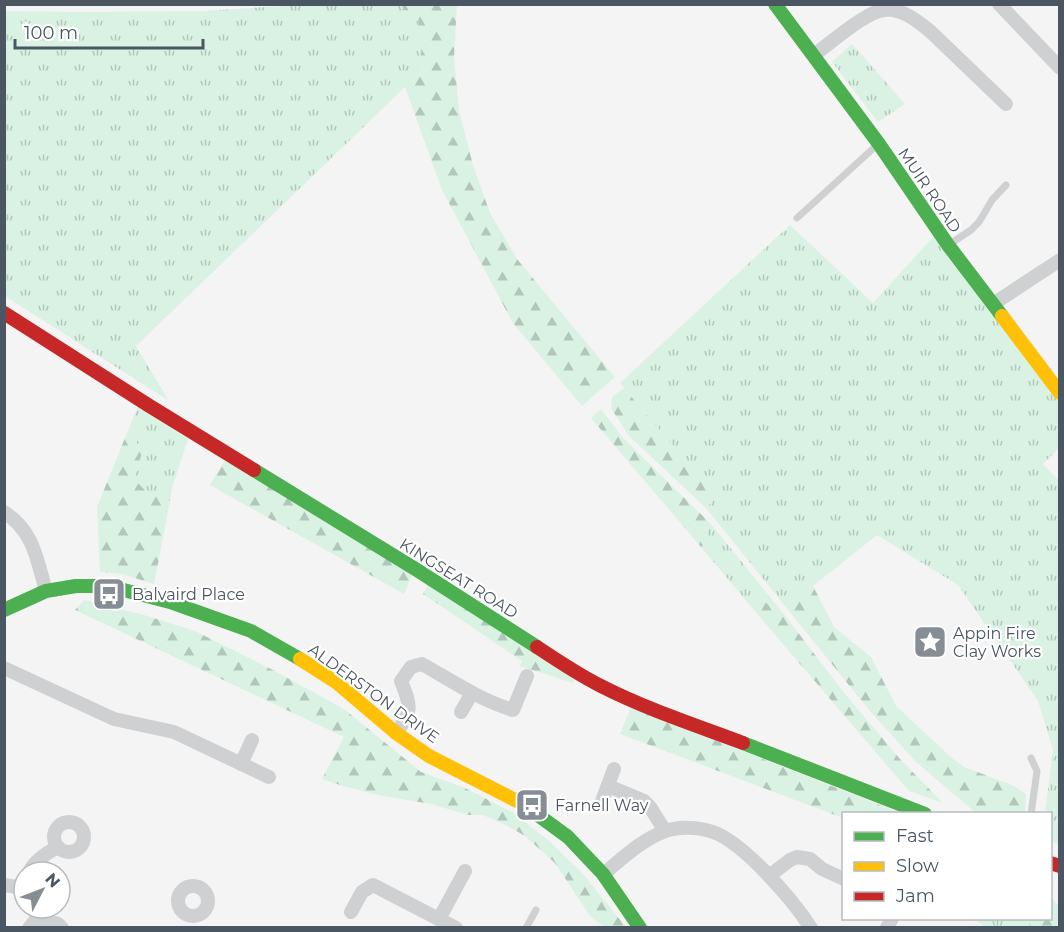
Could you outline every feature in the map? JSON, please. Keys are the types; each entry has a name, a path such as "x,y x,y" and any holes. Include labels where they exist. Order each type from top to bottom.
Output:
{"street":[{"name":"MUIR ROAD","path":"775,4 879,144 948,245 1059,393"},
{"path":"999,4 1059,68"},
{"path":"814,55 868,16 892,8 919,22 931,32 1006,104"},
{"path":"993,304 1059,260"},
{"name":"KINGSEAT ROAD","path":"4,313 147,405 417,570 602,687 922,812"},
{"path":"4,512 20,524 31,539 46,591"},
{"name":"ALDERSTON DRIVE","path":"4,610 46,591 76,586 108,586 170,602 251,631 336,682 396,733 429,756 518,801 568,837 603,874 640,927"},
{"path":"396,733 407,718 410,702 401,681 411,668 422,664 472,693 513,710 527,676"},
{"path":"4,668 114,719 174,732 269,777"},
{"path":"461,712 472,693"},
{"path":"241,764 252,740"},
{"path":"602,801 614,769"},
{"path":"608,786 644,801 665,831"},
{"path":"603,874 640,844 665,831 682,828 713,832 729,840 770,876 800,910 811,927"},
{"path":"38,860 58,847"},
{"path":"770,876 797,857 810,859 822,869 842,879"},
{"path":"439,919 465,871"},
{"path":"351,912 362,892 373,885 456,927"},
{"path":"179,927 184,913"},
{"path":"41,920 62,927"}],"lane":[{"path":"798,219 879,144"},
{"path":"948,245 979,222 992,200 1006,185"},
{"path":"1031,758 1037,771 1031,812"},
{"path":"526,927 536,910"}],"green space":[{"path":"315,4 402,5 404,10 417,10 424,72 405,87 136,346 169,401 5,296 4,11 203,11"},
{"path":"402,5 457,5 454,57 459,111 473,165 490,213 517,259 615,377 582,406 513,323 442,190 405,87 424,72 417,10 404,10"},
{"path":"852,44 905,104 878,122 832,62"},
{"path":"790,225 873,303 934,236 1059,393 1059,448 1043,464 1060,482 1059,845 1052,842 1052,812 1045,812 1053,750 1038,701 958,585 877,535 785,606 706,508 716,497 620,383"},
{"path":"624,388 716,497 706,508 629,436 611,408 612,397"},
{"path":"138,406 188,439 170,501 146,491 134,479 142,453 129,428"},
{"path":"601,409 623,438 711,524 706,532 711,538 701,547 591,418"},
{"path":"129,428 142,453 134,479 146,491 170,501 154,584 122,574 100,572 97,507"},
{"path":"225,460 413,572 404,594 210,485"},
{"path":"711,524 783,613 777,615 763,599 753,609 701,547 711,538 706,533"},
{"path":"429,583 576,678 573,683 520,666 522,661 423,594"},
{"path":"813,586 834,627 871,657 896,706 964,767 1012,785 1026,794 1025,812 975,812 915,761 869,710 785,606"},
{"path":"763,599 777,615 783,613 845,694 899,758 943,803 909,791 753,609"},
{"path":"84,600 195,631 344,709 421,772 465,788 512,812 548,840 582,873 626,927 604,927 590,916 555,863 525,836 504,824 483,815 468,815 431,804 378,795 322,779 344,737 75,610"},
{"path":"631,707 897,812 842,812 842,818 620,734"},
{"path":"1052,898 1059,906 1059,927 1032,927 1027,920 1052,920"},
{"path":"970,920 1027,920 1032,927 984,927 978,921"}],"traffic: fast":[{"path":"775,4 879,144 948,245 1002,316"},
{"path":"254,470 537,647"},
{"path":"4,610 46,591 76,586 108,586 170,602 251,631 300,659"},
{"path":"743,743 920,812"},
{"path":"523,804 568,837 603,874 640,928"}],"traffic: slow":[{"path":"1002,316 1060,393"},
{"path":"300,659 336,682 396,733 429,756 523,804"}],"traffic: jam":[{"path":"4,313 254,470"},
{"path":"537,647 585,677 635,702 743,743"},
{"path":"1052,864 1060,866"}],"place":[{"name":"Balvaird Place","path":"109,594"},
{"name":"Appin Fire Clay Works","path":"930,642"},
{"name":"Farnell Way","path":"532,805"}]}
